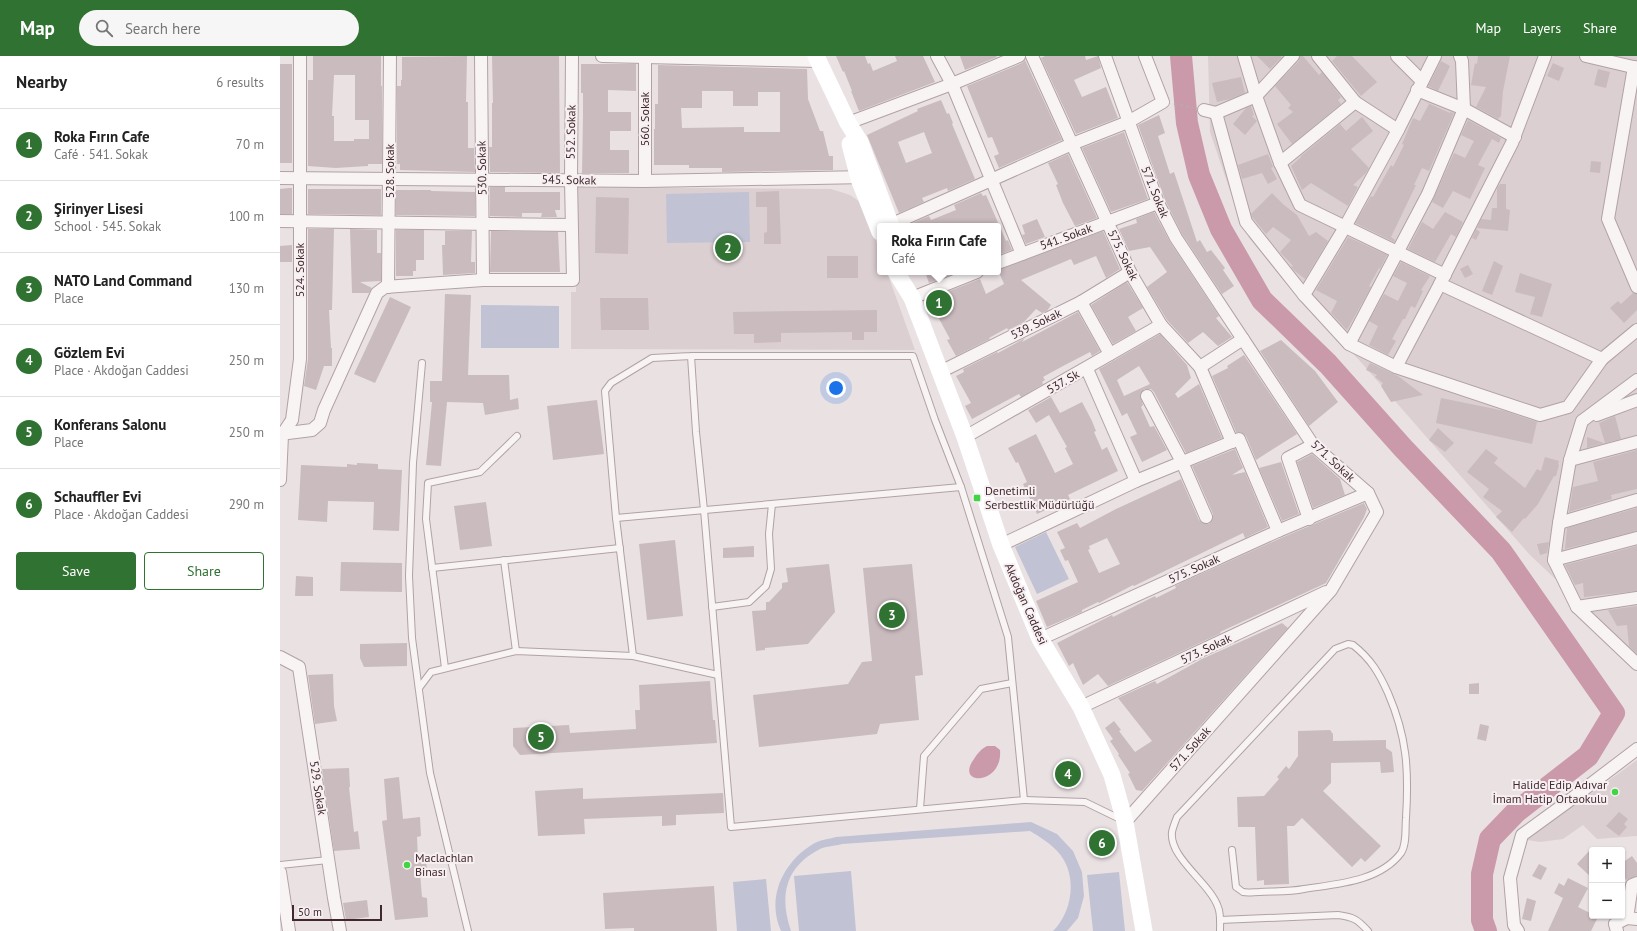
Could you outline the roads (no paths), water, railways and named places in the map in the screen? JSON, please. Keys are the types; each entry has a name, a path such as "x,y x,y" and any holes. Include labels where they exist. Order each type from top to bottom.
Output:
{"main road":[{"path":"817,58 848,123 860,142 865,178 885,223"},
{"name":"Akdoğan Caddesi","path":"898,275 912,298 965,437 1001,545 1040,639 1081,707 1112,775 1125,822 1144,931"},
{"name":"Akdoğan Caddesi","path":"908,275 912,298"}],"street":[{"name":"524. Sokak","path":"280,480 281,435 292,420 300,359 300,56"},
{"name":"528. Sokak","path":"388,287 390,222 390,56"},
{"name":"530. Sokak","path":"481,56 483,280"},
{"name":"552. Sokak","path":"483,280 573,280 571,180 572,56"},
{"path":"602,56 645,58 817,58"},
{"path":"937,56 952,84 1022,254"},
{"path":"848,123 952,84 1019,56"},
{"name":"575. Sokak","path":"1032,56 1130,272 1161,325 1200,367 1278,531 1040,639"},
{"name":"571. Sokak","path":"1105,56 1158,203 1176,238 1313,445 1368,493 1377,512 1331,590 1125,822"},
{"path":"898,223 1072,144 1128,122 1163,102 1145,56"},
{"path":"1244,56 1256,96 1280,163 1300,205 1398,253 1443,279 1602,359"},
{"path":"1204,110 1216,113 1256,96 1293,56"},
{"path":"1318,56 1355,102 1398,130"},
{"path":"1397,56 1420,86 1515,137"},
{"path":"1304,295 1345,227 1398,130 1436,56"},
{"path":"1349,344 1428,194 1464,109 1462,62 1460,56"},
{"path":"1396,367 1443,279 1515,137 1545,56"},
{"path":"1586,56 1635,67 1608,219 1637,287"},
{"name":"560. Sokak","path":"645,58 645,181"},
{"path":"1280,163 1355,102"},
{"path":"1216,113 1246,222 1304,295 1349,344 1396,367 1540,415 1568,407 1602,359 1637,330"},
{"name":"545. Sokak","path":"280,178 645,181 865,178"},
{"name":"541. Sokak","path":"1001,262 1158,203"},
{"path":"280,221 572,225"},
{"name":"539. Sokak","path":"940,372 1081,302 1130,272"},
{"path":"912,298 970,275"},
{"path":"281,435 312,430 320,423 324,410 377,293 385,287 483,280"},
{"path":"1081,302 1110,354"},
{"name":"537. Sk","path":"965,437 1087,369 1161,325"},
{"path":"1200,367 1243,339"},
{"path":"1087,369 1136,481"},
{"path":"1637,380 1582,421 1570,460 1554,560 1577,607 1637,664"},
{"path":"1147,396 1182,462 1206,517"},
{"path":"1582,421 1637,400"},
{"path":"1001,545 1136,481 1236,441"},
{"path":"1570,460 1637,442"},
{"path":"1309,519 1288,458 1313,445"},
{"path":"1278,531 1368,493"},
{"path":"1559,522 1637,500"},
{"path":"1554,560 1637,538"},
{"name":"573. Sokak","path":"1081,707 1331,590"},
{"path":"1577,607 1637,598"},
{"name":"529. Sokak","path":"280,656 300,667 328,860 340,931"},
{"path":"1518,931 1514,925 1510,878 1522,835 1566,804 1637,749"},
{"path":"280,872 289,931"},
{"path":"1617,931 1616,924 1632,918 1632,885 1637,883"}],"lane":[{"path":"691,356 696,432 731,827 1024,800 1085,802 1125,822"},
{"path":"633,656 616,518 605,391 611,383 652,358 691,356 913,356 935,420 961,487 1008,637 1024,800"},
{"path":"422,363 413,463 409,576 412,638 430,773 468,931"},
{"path":"445,668 426,519 428,483 480,472 517,436"},
{"path":"616,518 961,487"},
{"path":"712,607 748,602 766,586 771,569 768,534 772,504"},
{"path":"432,568 620,548"},
{"path":"504,560 516,651"},
{"path":"1220,931 1219,908 1214,897 1178,852 1172,838 1172,831 1176,817 1335,649 1348,644 1354,645 1372,662 1381,678 1397,716 1403,736 1406,751 1407,797 1402,852 1384,868 1368,876 1354,880 1293,891 1243,892 1236,887 1232,850"},
{"path":"419,688 431,672 516,651 633,656 718,675"},
{"path":"920,809 924,756 981,688 1012,683"},
{"path":"280,865 328,860"},
{"path":"1220,920 1338,914 1352,917 1368,931"}],"waterway":[{"path":"1181,56 1187,123 1199,175 1221,229 1262,300 1328,364 1403,448 1501,551 1614,713 1588,756 1516,812 1490,839 1482,874 1482,920 1486,931"}],"place":[{"name":"Şirinyer Lisesi","path":"728,248"},
{"name":"Roka Fırın Cafe","path":"939,303"},
{"name":"Denetimli Serbestlik Müdürlüğü","path":"977,498"},
{"name":"NATO Land Command","path":"892,615"},
{"name":"Konferans Salonu","path":"541,737"},
{"name":"Gözlem Evi","path":"1068,774"},
{"name":"Halide Edip Adıvar İmam Hatip Ortaokulu","path":"1615,792"},
{"name":"Schauffler Evi","path":"1102,843"},
{"name":"Maclachlan Binası","path":"407,865"}]}
